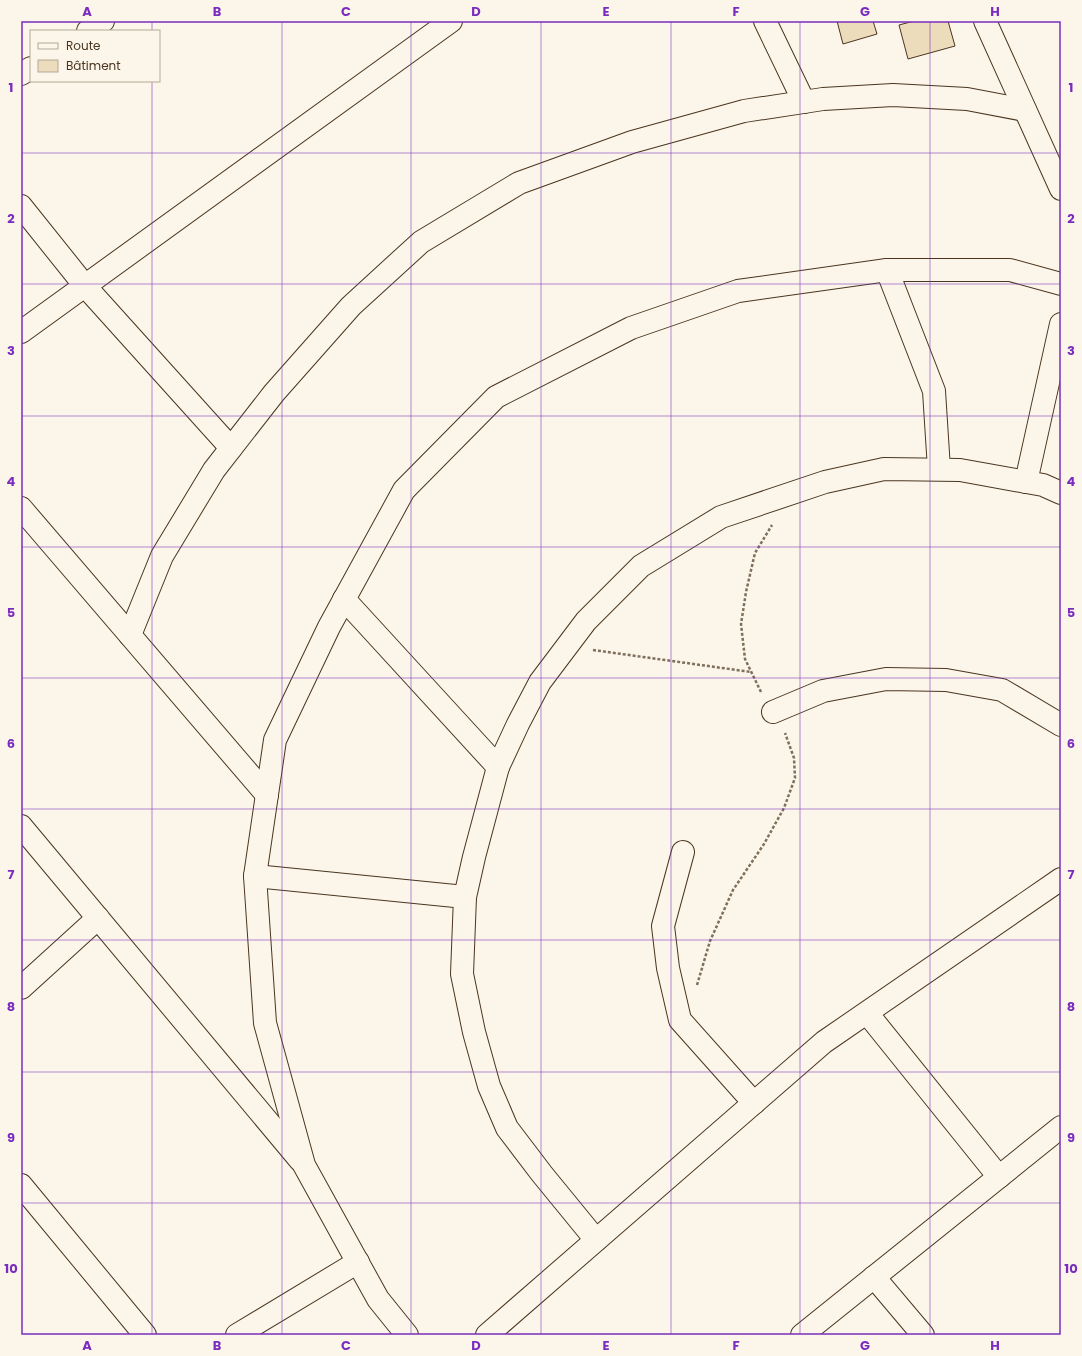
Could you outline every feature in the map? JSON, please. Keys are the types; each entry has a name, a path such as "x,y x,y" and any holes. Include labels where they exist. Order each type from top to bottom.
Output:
{"street":[{"path":"90,30 103,21"},
{"path":"21,332 451,21"},
{"path":"764,21 804,102"},
{"path":"985,21 1061,190"},
{"path":"21,74 30,69"},
{"path":"130,635 162,556 214,470 274,393 350,306 421,242 519,184 632,142 744,112 823,99 893,96 967,99 1025,110"},
{"path":"21,206 84,286 231,448"},
{"path":"304,1165 265,1024 255,876 275,740 328,627 404,490 496,397 631,328 738,290 887,270 1010,270 1061,284"},
{"path":"887,270 934,391 939,469"},
{"path":"1026,482 1061,324"},
{"path":"596,1240 542,1174 508,1128 489,1086 474,1032 462,974 465,897 498,767 540,682 586,621 642,566 721,517 825,482 884,469 960,470 1043,485 1061,493"},
{"path":"22,512 267,795"},
{"path":"344,598 498,767"},
{"path":"773,712 823,691 886,679 946,680 1002,690 1061,725"},
{"path":"21,826 304,1165 378,1299 407,1335"},
{"path":"682,852 663,926 668,968 680,1020 754,1103"},
{"path":"255,876 465,897"},
{"path":"487,1335 824,1042 1061,879"},
{"path":"21,988 98,918"},
{"path":"867,1012 998,1177"},
{"path":"802,1335 1061,1127"},
{"path":"21,1185 145,1335"},
{"path":"237,1335 358,1262"},
{"path":"874,1277 923,1335"}],"path":[{"path":"695,992 710,941 733,890 764,844 784,808 795,778 794,758 785,733 745,659 741,624 755,553 770,527 775,522"},
{"path":"567,646 751,672"}],"building":[{"path":"837,21 873,21 877,34 843,44"},
{"path":"914,21 948,21 955,46 908,59 899,25"}]}
